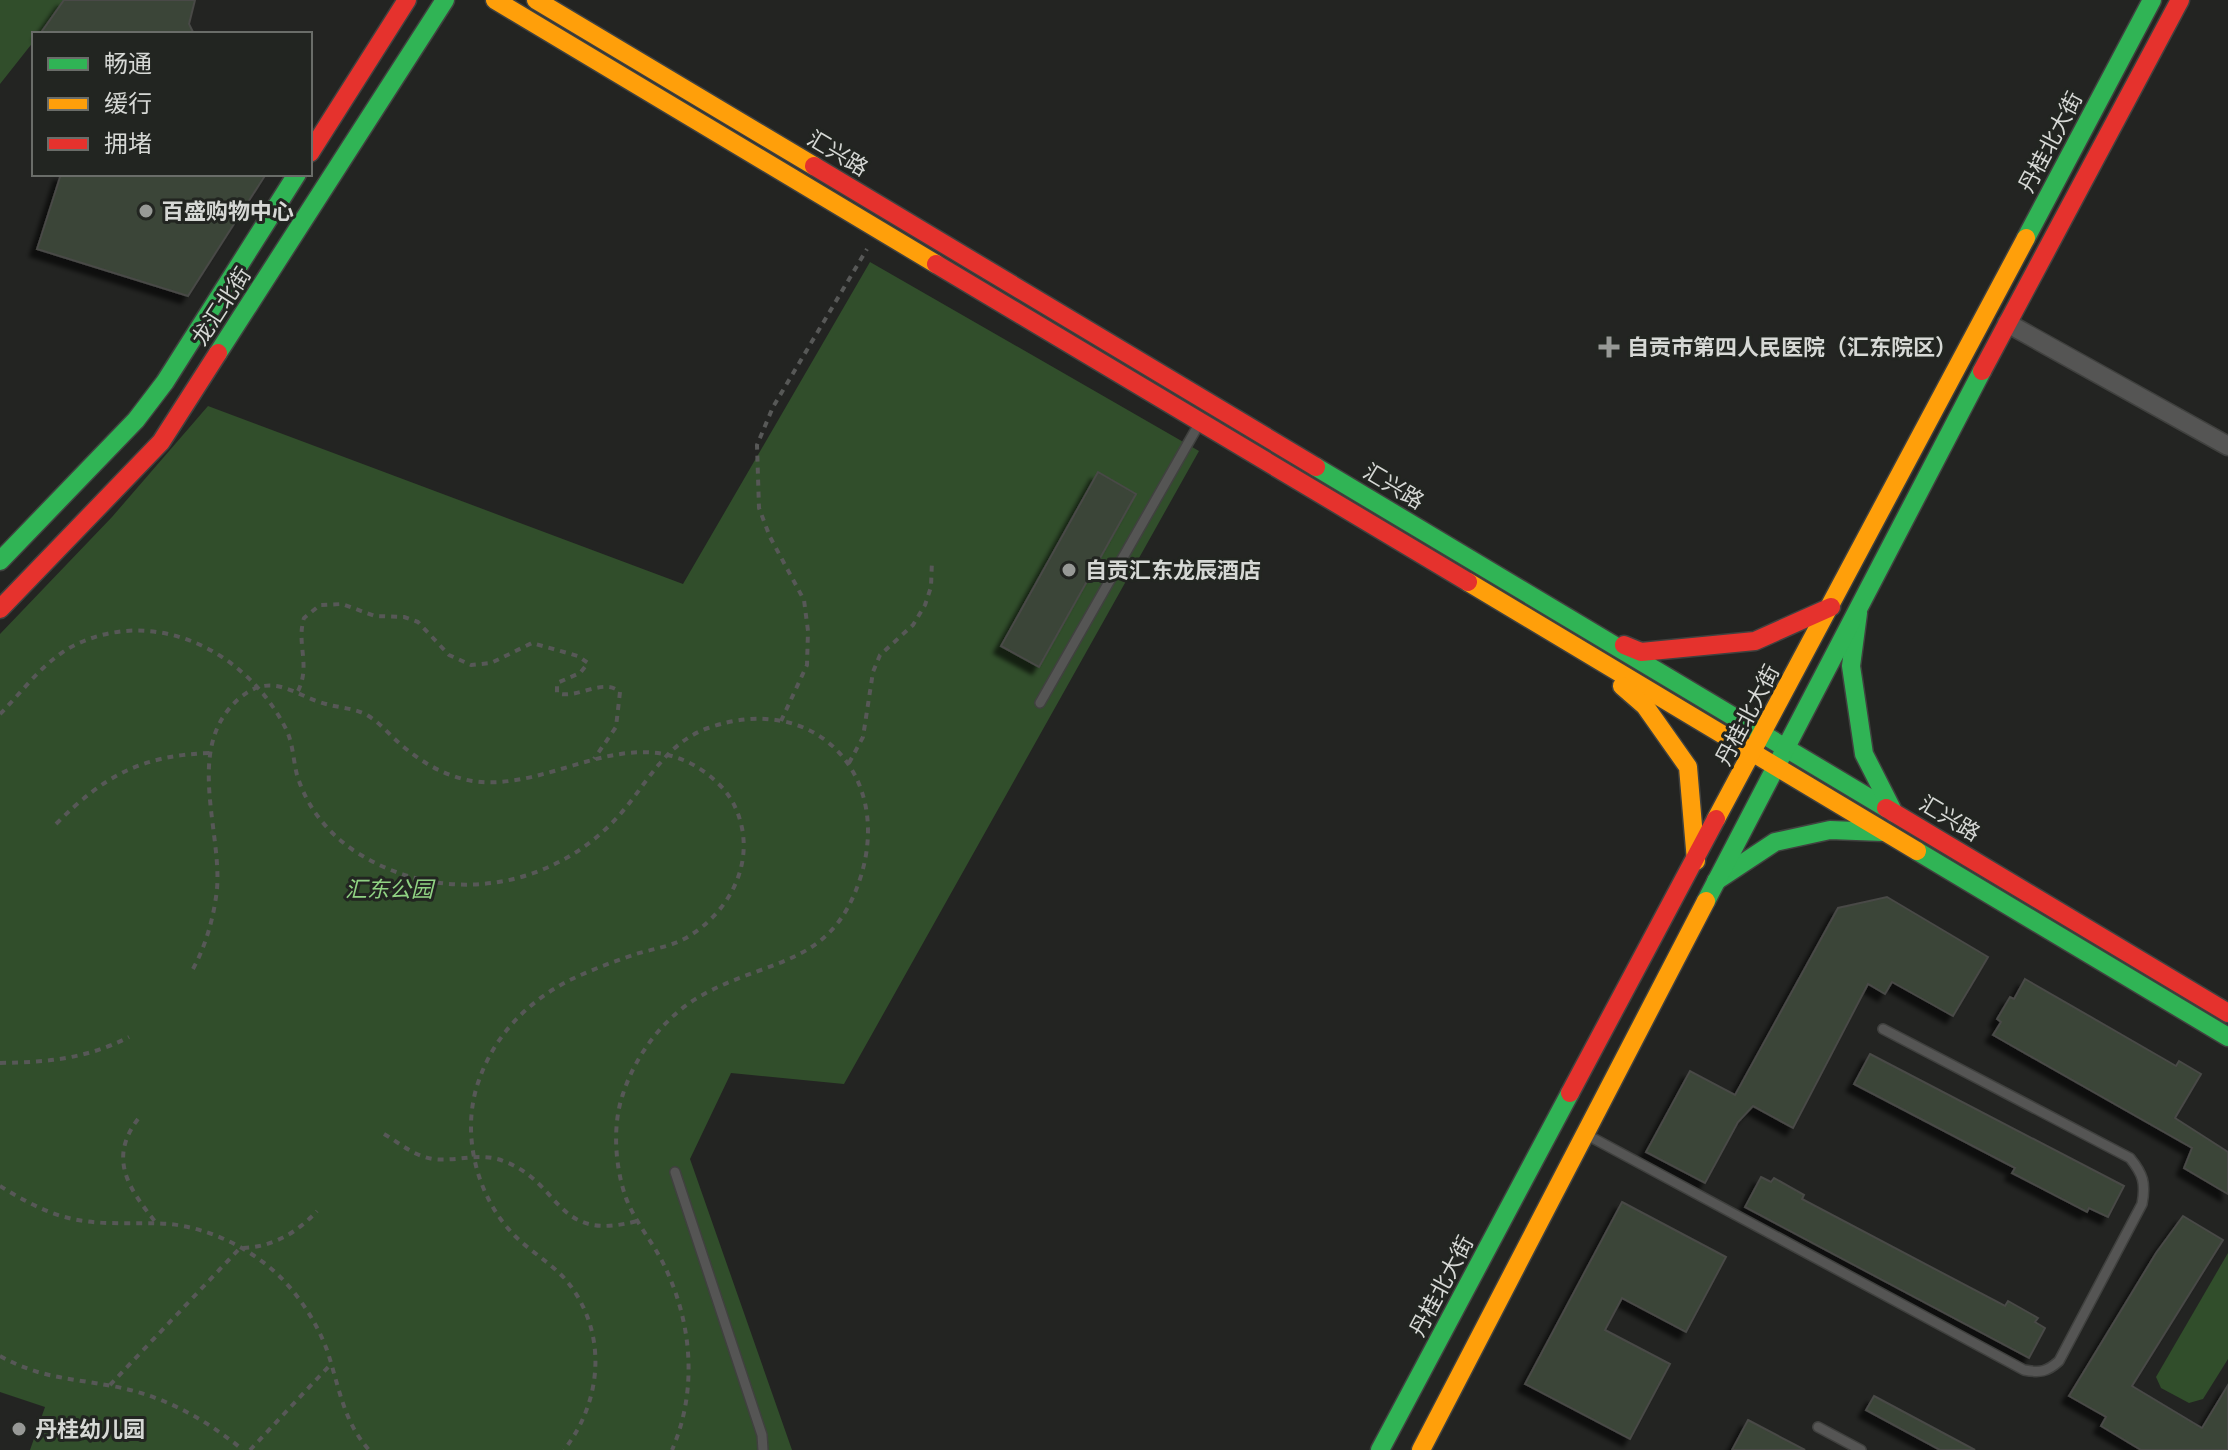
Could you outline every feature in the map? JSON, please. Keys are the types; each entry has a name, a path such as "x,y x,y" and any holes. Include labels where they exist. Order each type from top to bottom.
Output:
{"main road":[{"path":"312,150 407,0"},
{"name":"龙汇北街","path":"0,609 161,442 445,0"},
{"path":"495,0 2228,1037"},
{"name":"汇兴路","path":"536,0 2228,1013"},
{"name":"丹桂北大街","path":"1380,1450 1764,735 2152,0"},
{"path":"1421,1450 2007,323 2180,0"},
{"name":"龙汇北街","path":"0,561 136,420 165,382 296,176"},
{"path":"1587,629 1641,652 1755,641 1831,607"},
{"path":"1859,607 1851,666 1864,754 1894,813"},
{"path":"1584,651 1645,706 1688,767 1696,861"},
{"path":"1716,881 1775,842 1830,830 1887,832"}],"street":[{"path":"2007,323 2228,446"}],"lane":[{"path":"1040,703 1210,404"},
{"path":"1585,1134 2024,1370 2040,1373 2050,1370 2059,1361 2142,1204 2145,1187 2142,1172 2130,1158 1883,1029"},
{"path":"675,1172 762,1435 763,1450"},
{"path":"1818,1427 1861,1450"}],"path":[{"path":"781,721 807,665 808,631 804,600 770,537 759,508 757,445 773,407 878,229"},
{"path":"849,763 863,737 873,672 880,655 913,625 925,605 931,587 932,560"},
{"path":"298,691 306,673 301,639 304,618 320,605 331,603 375,616 404,617 418,622 449,655 471,665 491,663 524,644 545,646 588,663 580,673 557,683 557,693 565,695 607,687 620,692 616,727 594,759"},
{"path":"0,714 61,653 82,641 121,633 154,633 191,640 231,659 259,686 289,735 307,800 325,828 377,865 422,881 499,885 569,860 627,807 651,771 669,753 703,729 732,721 781,721 798,724 831,743 849,763 865,798 870,827 865,862 853,902 808,952 773,969 732,981 675,1012 635,1065 621,1098 616,1133 626,1199 662,1259 684,1316 688,1380 685,1410 672,1450"},
{"path":"193,969 206,943 217,889 209,795 212,753 223,718 240,698 259,686 283,686 326,704 367,715 415,756 454,777 494,783 518,781 594,759 669,753 702,770 731,797 744,845 742,868 735,887 706,923 685,939 609,963 563,984 508,1028 478,1083 473,1103 474,1155 483,1190 492,1207 516,1237 566,1281 578,1297 593,1335 596,1375 592,1395 577,1433 564,1450"},
{"path":"56,824 97,786 124,771 158,758 212,753"},
{"path":"0,1063 61,1061 86,1055 129,1037"},
{"path":"138,1119 124,1143 125,1174 131,1192 157,1224"},
{"path":"384,1134 405,1150 436,1159 474,1155 509,1162 530,1177 559,1209 577,1220 607,1226 637,1221"},
{"path":"0,1186 53,1214 81,1221 196,1229 240,1248 284,1281 303,1304 331,1364 345,1412 369,1450"},
{"path":"110,1385 240,1248 268,1246 306,1223 317,1211"},
{"path":"0,1356 46,1377 110,1385 180,1407 218,1429 243,1450"},
{"path":"250,1450 331,1364"}],"green space":[{"path":"0,0 64,0 41,32 32,32 32,44 0,84"},
{"name":"汇东公园","path":"870,262 1199,451 844,1084 731,1073 690,1159 792,1450 30,1450 45,1407 0,1392 0,634 112,517 208,406 683,584"},
{"path":"2228,1253 2228,1359 2203,1399 2189,1403 2161,1388 2156,1377"}],"building":[{"path":"64,0 195,0 189,24 193,32 41,32"},
{"name":"百盛购物中心","path":"60,176 265,176 188,296 37,249"},
{"name":"自贡汇东龙辰酒店","path":"1098,472 1136,494 1039,667 1001,646"},
{"path":"1887,897 1988,957 1953,1016 1892,982 1885,994 1868,984 1793,1128 1753,1106 1738,1122 1705,1183 1646,1152 1690,1071 1735,1095 1838,908"},
{"path":"2025,979 2176,1066 2179,1061 2201,1074 2175,1118 2228,1152 2228,1194 2184,1168 2192,1148 1993,1035 2001,1022 1997,1019 2010,997 2014,999"},
{"path":"1870,1054 2124,1186 2108,1217 2089,1208 2087,1212 2012,1173 2015,1168 1854,1084"},
{"path":"1761,1177 1771,1182 1774,1178 1804,1195 1802,1199 2005,1306 2008,1301 2038,1318 2035,1322 2045,1328 2029,1358 1745,1207"},
{"path":"1622,1202 1726,1257 1686,1332 1622,1298 1605,1330 1670,1364 1630,1439 1525,1384"},
{"path":"2183,1216 2223,1240 2132,1386 2202,1428 2228,1385 2228,1450 2141,1450 2101,1426 2106,1417 2069,1396 2156,1253"},
{"path":"1874,1396 1975,1450 1940,1450 1866,1410"},
{"path":"1748,1420 1805,1450 1732,1450"}],"traffic: fast":[{"path":"218,353 445,0"},
{"path":"2026,238 2152,0"},
{"path":"0,561 136,420 165,382 296,176"},
{"path":"1706,901 1982,371"},
{"path":"1316,467 1886,808"},
{"path":"1858,613 1851,666 1864,754 1894,813"},
{"path":"1716,881 1775,842 1830,830 1883,832"},
{"path":"1917,851 2228,1037"},
{"path":"1380,1450 1570,1093"}],"traffic: slow":[{"path":"495,0 936,264"},
{"path":"536,0 814,166"},
{"path":"1716,819 2026,238"},
{"path":"1468,582 1917,851"},
{"path":"1622,686 1645,706 1688,767 1696,861"},
{"path":"1421,1450 1706,901"}],"traffic: jam":[{"path":"312,150 407,0"},
{"path":"1982,371 2180,0"},
{"path":"814,166 1316,467"},
{"path":"936,264 1468,582"},
{"path":"0,609 161,442 218,353"},
{"path":"1624,645 1641,652 1755,641 1831,607"},
{"path":"1886,808 2228,1013"},
{"path":"1570,1093 1716,819"}],"place":[{"name":"百盛购物中心","path":"146,211"},
{"name":"自贡市第四人民医院（汇东院区）","path":"1609,347"},
{"name":"自贡汇东龙辰酒店","path":"1069,570"},
{"name":"丹桂幼儿园","path":"19,1429"}]}
